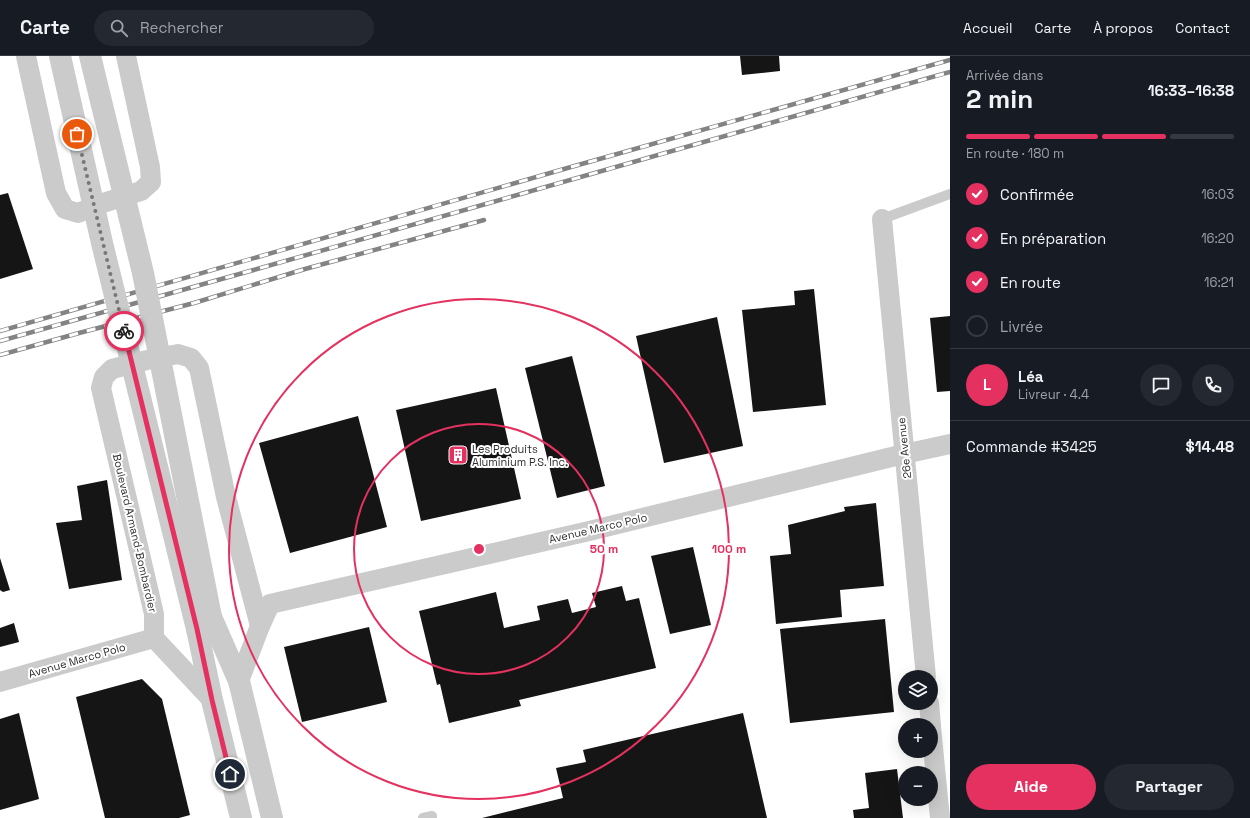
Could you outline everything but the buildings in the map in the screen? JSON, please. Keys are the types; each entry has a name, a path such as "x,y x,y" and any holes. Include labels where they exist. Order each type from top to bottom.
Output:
{"street":[{"path":"26,56 56,193 65,209 78,213 141,191 151,182 150,168 126,56"},
{"path":"60,56 102,243 204,623 239,681 272,818"},
{"path":"90,56 143,273 204,623 212,700 241,818"},
{"name":"26e Avenue","path":"882,219 925,670"},
{"name":"Boulevard Armand-Bombardier","path":"154,638 154,614 101,388 104,377 112,369 178,354 191,358 199,368 226,497 260,626"},
{"name":"Avenue Marco Polo","path":"260,626 270,604 585,532 950,444"},
{"path":"239,681 260,626"},
{"path":"154,638 212,700"},
{"name":"Avenue Marco Polo","path":"0,682 154,638"},
{"path":"934,758 940,818"}],"lane":[{"path":"882,219 950,194"},
{"path":"423,818 432,816 432,818"}],"railway":[{"path":"0,331 950,60"},
{"path":"0,341 950,72"},
{"path":"0,355 194,303 305,269 484,220"}],"way so far":[{"path":"77,134 124,331"}],"place":[{"name":"Les Produits Aluminium P.S. Inc.","path":"458,455"}],"route":[{"path":"124,331 197,629 230,774"}]}
